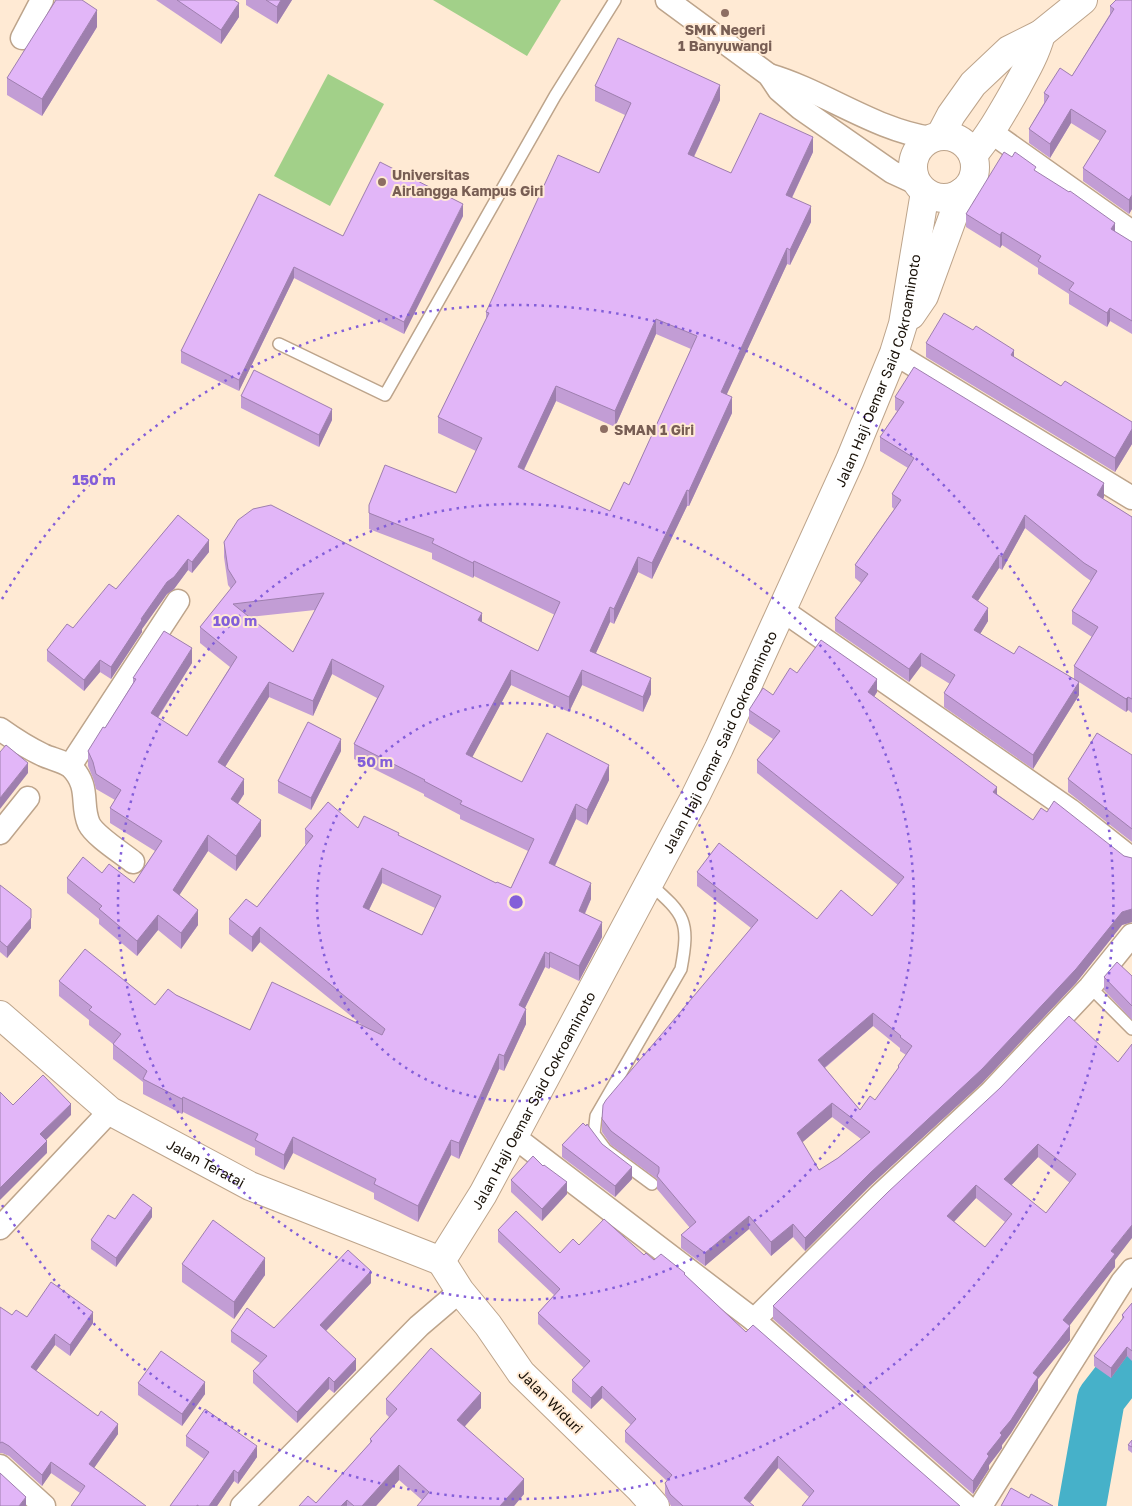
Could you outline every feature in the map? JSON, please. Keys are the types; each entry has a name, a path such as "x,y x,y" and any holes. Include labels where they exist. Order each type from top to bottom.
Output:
{"main road":[{"path":"936,137 957,138 967,145 973,155 975,162 974,175 968,187 954,196 944,198 934,196 922,188 914,176 914,158 924,143 936,137 972,84 1009,50 1041,34 1083,0"},
{"path":"973,155 991,132 1033,59 1041,34"},
{"name":"Jalan Haji Oemar Said Cokroaminoto","path":"441,1261 483,1194 512,1136 695,797 720,748 850,460 894,353 903,324 922,188"},
{"path":"903,324 924,296 962,192"},
{"name":"Jalan Teratai","path":"0,1014 110,1111 250,1186 441,1261"},
{"name":"Jalan Widuri","path":"441,1261 460,1291 488,1325 521,1373 640,1488 655,1506"}],"street":[{"path":"22,38 42,0"},
{"path":"667,0 769,75 779,90 800,108 892,172 922,188"},
{"path":"769,75 790,81 904,134 936,137"},
{"path":"991,132 1132,232"},
{"path":"894,353 1130,490"},
{"path":"70,766 178,601"},
{"path":"782,610 1070,810 1132,859"},
{"path":"0,729 44,756 70,766 82,782 86,814 90,826 133,862"},
{"path":"0,833 28,798"},
{"path":"754,1320 878,1196 991,1092 1090,988 1132,935"},
{"path":"0,1228 110,1111"},
{"path":"512,1136 754,1320 966,1506"},
{"path":"981,1506 1122,1282 1132,1270"},
{"path":"242,1506 419,1326 460,1291"},
{"path":"0,1466 44,1506"}],"lane":[{"path":"278,344 385,395 555,96 615,0"},
{"path":"648,882 674,905 683,919 686,943 681,969 596,1116 594,1134 606,1150 652,1184"},
{"path":"1090,988 1132,1029"}],"green space":[{"path":"433,0 561,0 527,56"},
{"path":"328,74 384,104 330,206 274,176"}],"building":[{"path":"56,0 82,0 97,10 42,99 7,78"},
{"path":"177,0 234,0 239,3 221,30"},
{"path":"266,0 281,0 277,7"},
{"path":"1116,0 1132,0 1132,195 1129,200 1083,168 1106,131 1071,109 1050,144 1029,129 1049,96 1044,93 1060,68 1072,76 1114,9 1110,6"},
{"path":"618,38 720,85 688,154 731,173 760,113 813,137 786,195 811,206 790,250 787,248 721,392 732,397 689,491 687,490 652,563 638,557 614,609 610,607 590,651 651,678 643,697 582,670 569,697 511,670 466,754 522,782 547,733 609,765 587,810 576,804 549,863 591,883 579,911 602,922 579,966 550,952 549,954 545,952 519,1005 526,1009 504,1056 499,1054 459,1143 451,1140 418,1206 374,1184 376,1179 293,1137 284,1155 255,1140 258,1134 143,1079 147,1071 113,1044 121,1034 89,1010 92,1007 59,981 85,949 155,1005 168,989 176,995 250,1030 272,982 382,1035 385,1029 260,927 252,937 229,919 246,899 257,907 313,836 305,829 328,802 358,828 364,816 399,833 398,835 496,883 511,888 534,839 460,804 462,801 425,780 354,744 384,686 332,659 313,701 269,682 218,762 244,779 231,799 261,820 236,856 208,835 173,890 198,910 181,933 158,915 137,941 99,909 102,906 67,878 83,857 102,873 109,864 134,883 162,841 110,808 121,790 96,774 88,751 103,727 105,728 136,679 133,678 164,631 192,648 151,713 187,736 237,657 200,627 236,582 228,569 224,542 238,520 253,509 271,505 482,613 478,620 538,651 560,602 432,543 434,539 369,513 369,505 385,465 456,493 482,438 438,417 489,313 486,312 558,155 599,173 631,103 595,86","holes":["656,319 697,336 629,485 624,482 610,511 518,467 556,386 615,411","324,593 293,652 233,604","382,868 441,896 422,935 363,907"]},
{"path":"1004,152 1012,157 1015,152 1036,167 1034,170 1070,191 1115,223 1111,229 1132,242 1132,321 1110,308 1107,313 1069,290 1074,283 1038,261 1041,256 1002,232 1000,235 966,214"},
{"path":"380,162 463,204 404,322 294,267 239,380 181,351 259,194 343,236"},
{"path":"944,313 973,330 976,326 1014,350 1011,355 1061,386 1065,381 1132,422 1132,429 1115,458 926,343"},
{"path":"914,367 1104,483 1097,495 1132,517 1132,699 1128,697 1126,699 1074,666 1098,627 1072,611 1097,571 1084,563 1025,515 1002,557 999,555 972,597 988,608 974,630 1014,654 1019,646 1079,682 1033,755 944,693 955,675 921,653 909,669 835,618 868,574 855,565 901,500 892,494 914,458 880,437 904,402 895,397"},
{"path":"254,370 332,409 319,435 241,396"},
{"path":"178,515 209,540 192,562 188,559 174,577 167,582 111,667 100,660 84,680 47,650 67,624 73,628 109,584 116,589"},
{"path":"821,640 877,679 868,692 997,787 993,792 1033,820 1041,808 1047,812 1054,801 1124,856 1132,858 1132,909 1122,912 1076,969 982,1069 870,1173 805,1238 793,1224 771,1242 749,1216 705,1253 681,1235 696,1222 657,1176 659,1167 611,1131 602,1119 603,1105 606,1100 758,920 697,872 719,843 817,919 841,890 872,916 904,877 757,760 780,731 749,710 763,688 773,695 790,668 797,673","holes":["873,1013 912,1046 875,1100 870,1096 860,1110 818,1060","832,1103 870,1132 838,1158 819,1170 797,1133"]},
{"path":"308,722 341,739 311,798 278,781"},
{"path":"1097,733 1132,755 1132,829 1068,779"},
{"path":"6,745 28,763 0,798 0,752"},
{"path":"0,885 31,909 31,918 7,947 0,941"},
{"path":"1117,962 1132,976 1132,1006 1104,977"},
{"path":"1069,1016 1118,1062 1132,1044 1132,1225 1111,1251 1115,1254 1063,1320 1070,1326 1033,1373 1038,1377 1011,1420 1000,1433 1002,1435 987,1454 989,1456 973,1481 773,1306 888,1192 1000,1088","holes":["1038,1144 1076,1174 1046,1213 1004,1179","976,1185 1012,1214 985,1247 947,1216"]},
{"path":"43,1075 71,1104 40,1134 47,1141 0,1188 0,1092 13,1105"},
{"path":"583,1123 586,1126 587,1124 602,1144 632,1167 615,1186 562,1145"},
{"path":"533,1156 543,1166 567,1182 542,1209 511,1180"},
{"path":"133,1194 152,1208 116,1258 91,1240 108,1215 115,1219"},
{"path":"516,1211 560,1253 573,1239 579,1245 604,1219 644,1255 646,1253 654,1260 661,1254 685,1273 746,1332 753,1325 960,1506 802,1506 814,1491 778,1456 744,1498 754,1506 683,1506 670,1494 665,1483 672,1475 625,1431 636,1419 602,1386 591,1398 572,1380 590,1361 538,1313 560,1289 498,1230"},
{"path":"213,1220 265,1258 234,1302 182,1264"},
{"path":"348,1250 371,1271 320,1325 356,1359 334,1382 329,1377 297,1412 253,1371 267,1356 231,1331 247,1308 274,1328"},
{"path":"51,1282 93,1312 70,1345 55,1334 31,1367 98,1416 101,1411 118,1424 89,1464 146,1506 71,1506 85,1486 51,1462 42,1475 9,1446 2,1442 0,1443 0,1307 12,1315 16,1310 27,1317"},
{"path":"1132,1303 1132,1351 1127,1347 1111,1368 1094,1356 1124,1317 1122,1315"},
{"path":"431,1348 481,1393 457,1420 524,1479 500,1506 417,1506 429,1492 399,1465 362,1506 354,1506 347,1500 341,1506 299,1506 308,1496 316,1503 372,1441 370,1439 397,1409 386,1399"},
{"path":"161,1351 205,1382 182,1414 138,1383"},
{"path":"205,1409 257,1446 238,1473 234,1470 209,1506 170,1506 209,1452 186,1436"},
{"path":"0,1473 26,1497 19,1506 0,1506"},
{"path":"1011,1488 1029,1498 1031,1494 1053,1506 1001,1506"}],"waterway":[{"path":"1082,1506 1101,1399 1132,1359"}],"place":[{"name":"SMK Negeri 1 Banyuwangi","path":"725,13"},
{"name":"Universitas Airlangga Kampus Giri","path":"382,182"},
{"name":"SMAN 1 Giri","path":"604,429"}]}
